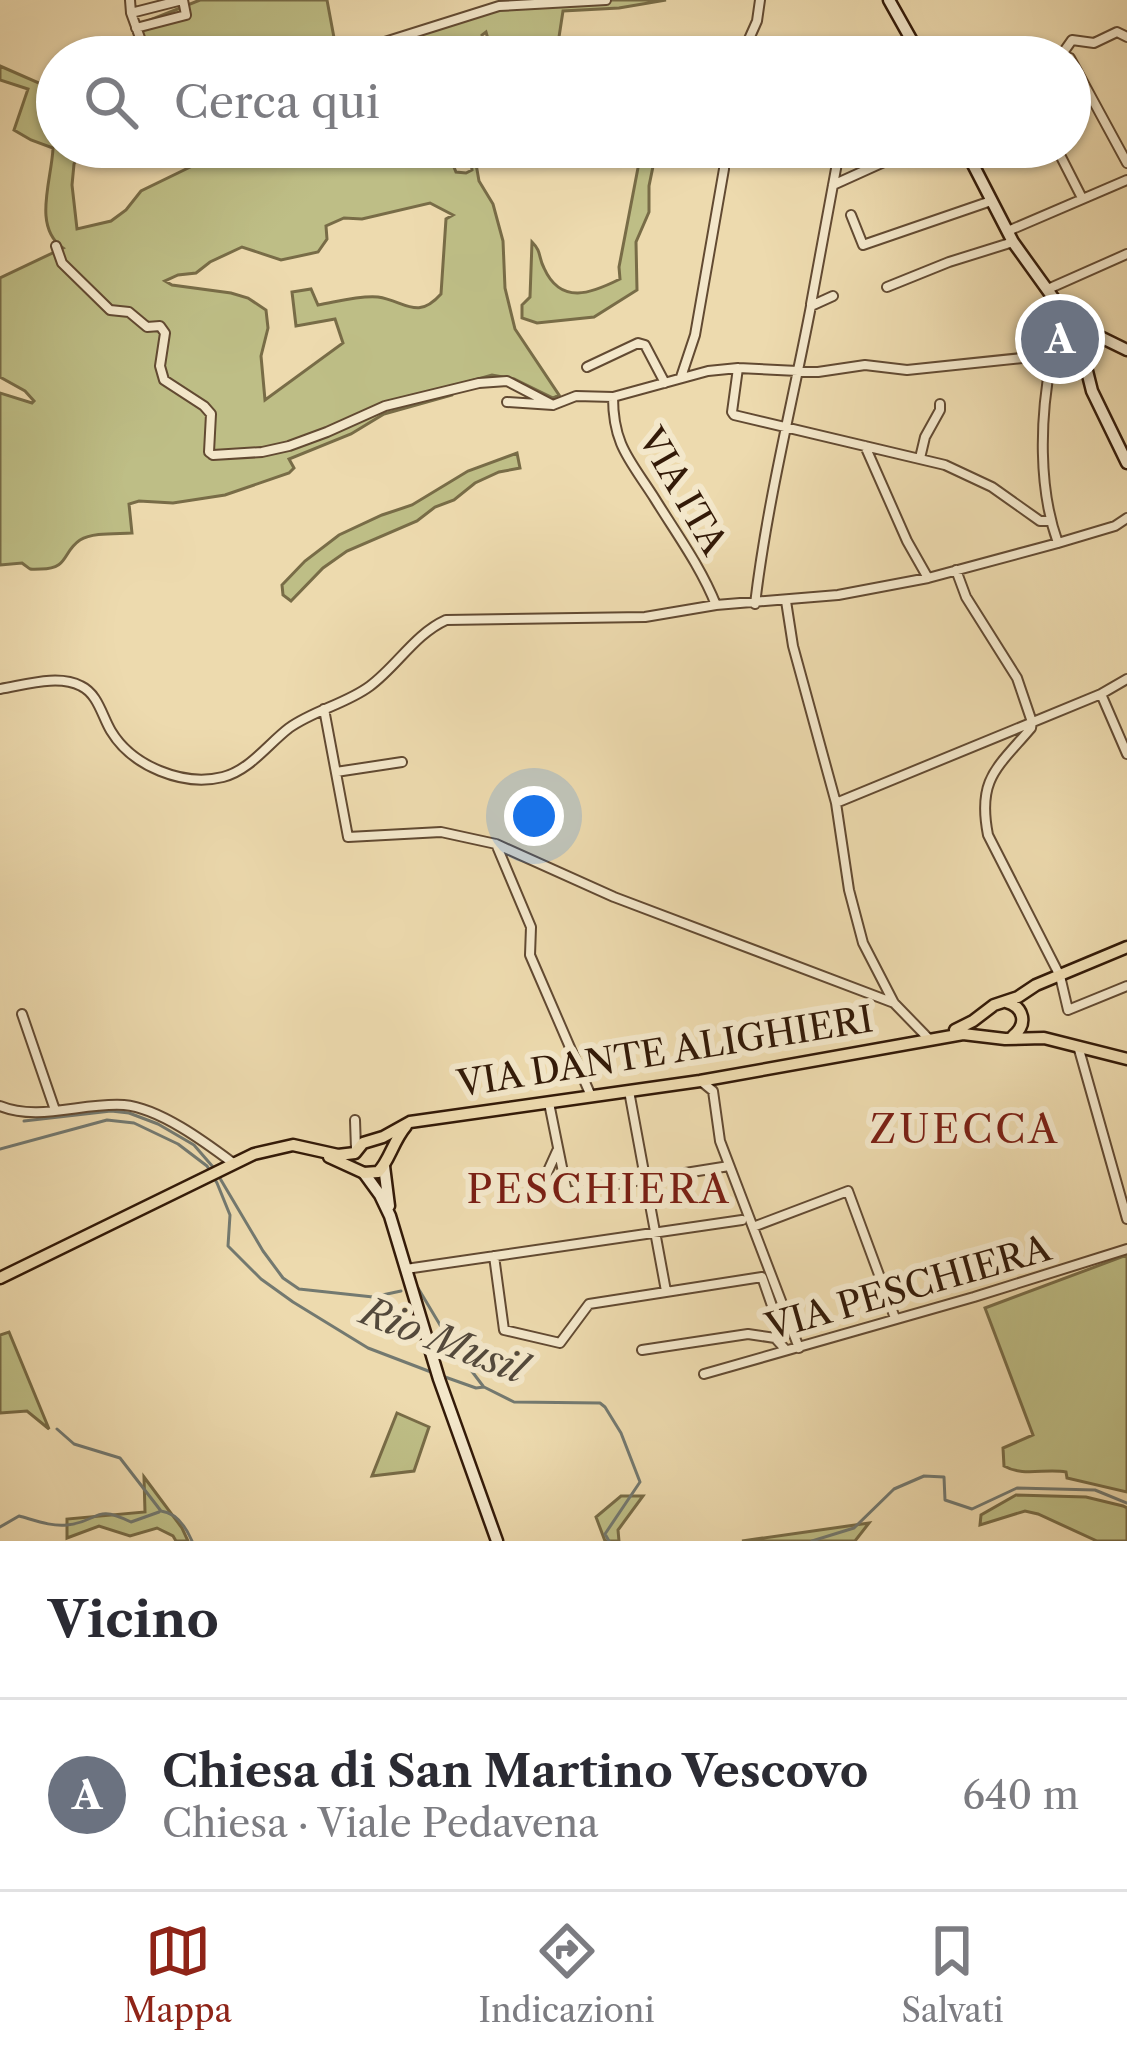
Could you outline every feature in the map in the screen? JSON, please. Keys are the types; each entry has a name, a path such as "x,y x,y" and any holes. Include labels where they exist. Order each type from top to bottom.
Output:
{"main road":[{"name":"VIA DANTE ALIGHIERI","path":"929,1039 1127,947"},
{"path":"1044,1038 1033,1032 1023,1017 1018,1007 1000,1003 985,1020 989,1032 1005,1038 1020,1031 1023,1017 1032,993 1054,978"},
{"name":"VIA DANTE ALIGHIERI","path":"370,1142 410,1122 700,1081 963,1034 1044,1038 1127,1059"},
{"name":"VIA DANTE ALIGHIERI","path":"386,1162 393,1142 410,1122"},
{"path":"0,1278 229,1165 283,1146 346,1155 370,1142 382,1146 386,1162 373,1174 322,1152"},
{"path":"355,1151 355,1163 362,1172"}],"street":[{"path":"130,0 139,36"},
{"path":"131,14 182,0 186,15 136,28"},
{"path":"400,36 500,6 606,0"},
{"path":"750,36 760,0"},
{"path":"889,0 909,36"},
{"path":"1091,43 1117,32 1127,37"},
{"path":"1091,100 1127,163"},
{"path":"680,378 695,335 724,168"},
{"path":"755,604 763,538 836,168"},
{"path":"833,184 869,168"},
{"path":"975,168 1010,237 1077,332 1092,391 1127,463"},
{"path":"1067,168 1082,198"},
{"path":"887,287 1010,237 1127,180"},
{"path":"851,215 863,244 991,201"},
{"path":"56,246 62,263 110,310 129,312 147,327 160,326 165,333 160,366 164,380 211,414 209,452 213,455 289,446 385,406 479,383 507,381 553,405"},
{"path":"1046,290 1127,254"},
{"path":"811,306 833,296"},
{"path":"1077,332 1088,331 1127,350"},
{"path":"587,367 638,343 645,345 665,382"},
{"path":"507,402 553,405 576,396 613,399 680,378 738,368 818,372 866,365 921,369 1041,356 1088,373"},
{"path":"1051,361 1044,447 1050,521 1058,543"},
{"path":"738,368 734,416 945,465 1017,502 1040,521 1050,521"},
{"name":"VIA ITA","path":"613,399 623,452 700,571 716,605"},
{"path":"920,458 940,404"},
{"path":"864,445 928,578"},
{"path":"0,689 55,680 84,687 122,748 140,762 169,774 224,777 249,764 303,719 372,685 430,628 446,620 645,617 716,605 838,595 928,578 1115,526 1127,518"},
{"path":"956,570 966,597 1011,665 1032,722 990,777 983,812 988,835 1069,1010 1127,986"},
{"path":"787,601 793,646 836,803 862,943 894,1003 929,1039"},
{"path":"836,803 1127,680"},
{"path":"1101,694 1127,754"},
{"path":"324,709 348,837 440,832 496,844 614,896 894,1003"},
{"path":"336,772 402,762"},
{"path":"496,844 531,927 530,955 592,1096"},
{"path":"22,1014 55,1110"},
{"path":"1078,1045 1127,1220"},
{"path":"714,1094 720,1081 734,1074"},
{"path":"715,1106 734,1074"},
{"path":"700,1081 714,1094 718,1132 729,1166 799,1348"},
{"path":"628,1091 666,1291"},
{"path":"549,1102 565,1191 729,1166"},
{"path":"0,1106 23,1113 129,1105 171,1123 229,1165"},
{"path":"355,1151 355,1120 370,1142"},
{"path":"543,1182 557,1149"},
{"path":"386,1162 390,1216"},
{"path":"362,1172 390,1216 439,1379 496,1541"},
{"path":"752,1227 848,1190 895,1318"},
{"path":"406,1269 742,1220"},
{"name":"VIA PESCHIERA","path":"704,1373 1127,1250"},
{"path":"494,1256 504,1330 560,1343 589,1304 762,1277 779,1325 772,1338 771,1351 776,1354"},
{"path":"642,1350 748,1334 772,1338 787,1351"}],"green space":[{"path":"200,0 327,0 334,36 139,36 145,22"},
{"path":"575,0 666,0 563,11 559,36 418,36 476,9"},
{"path":"0,66 36,82 36,142 14,130 28,89 0,80"},
{"path":"50,168 74,168 77,229 111,221 141,191 188,168 454,168 466,173 477,168 503,241 505,288 515,329 559,395 553,398 514,379 492,375 379,407 296,441 249,452 210,452 210,458 232,457 297,444 380,410 456,387 452,395 384,414 351,434 289,459 294,468 289,473 225,495 129,504 132,533 85,537 56,566 0,565 0,393 34,401 0,377 0,278 63,248 48,228","holes":["430,203 453,215 446,219 441,294 425,306 371,297 318,305 311,289 292,292 296,326 335,319 343,343 265,400 261,356 268,328 266,310 231,293 165,281 196,273 242,247 281,260 318,252 327,239 326,226 344,218 362,219"]},
{"path":"638,168 653,168 649,212 636,242 637,290 594,317 537,323 522,318 522,305 530,297 532,242 551,280 568,292 588,292 620,279"},
{"path":"517,453 520,468 475,483 417,521 347,551 291,601 283,595 282,585 339,535 412,505 468,471"},
{"path":"1127,1255 1127,1492 1067,1478 1066,1472 1004,1466 1003,1448 1033,1435 985,1308"},
{"path":"9,1332 49,1429 27,1411 0,1413 0,1335"},
{"path":"397,1413 429,1427 414,1471 372,1476"},
{"path":"144,1477 188,1541 176,1541 157,1528 130,1536 99,1526 67,1538 67,1519 145,1512"},
{"path":"1016,1495 1086,1497 1123,1506 1127,1508 1127,1541 1097,1541 1025,1511 980,1525 981,1515"},
{"path":"621,1496 643,1496 618,1530 619,1541 605,1541 596,1517"},
{"path":"869,1523 855,1541 742,1541"}],"waterway":[{"path":"24,1121 129,1113 194,1145 213,1167"},
{"name":"Rio Musil","path":"0,1149 107,1120 134,1123 178,1144 207,1166 230,1215 228,1246 261,1279 368,1348 431,1372"},
{"path":"218,1175 263,1251 283,1278 299,1289 373,1297 401,1291"},
{"path":"418,1288 483,1386"},
{"name":"Rio Musil","path":"445,1377 484,1387 514,1402 600,1403 605,1407 640,1482 605,1534 609,1541"},
{"path":"57,1429 74,1444 120,1458 161,1511 180,1522 192,1541"},
{"name":"Rio Musil","path":"812,1541 854,1528 894,1489 924,1476 944,1477 945,1500 972,1509 1017,1488 1095,1490 1127,1503"},
{"path":"0,1527 19,1516 61,1525 103,1514 131,1522 159,1512"}],"place":[{"name":"Chiesa di San Martino Vescovo","path":"1060,339"}],"district":[{"name":"ZUECCA","path":"965,1129"},
{"name":"PESCHIERA","path":"599,1189"}]}
